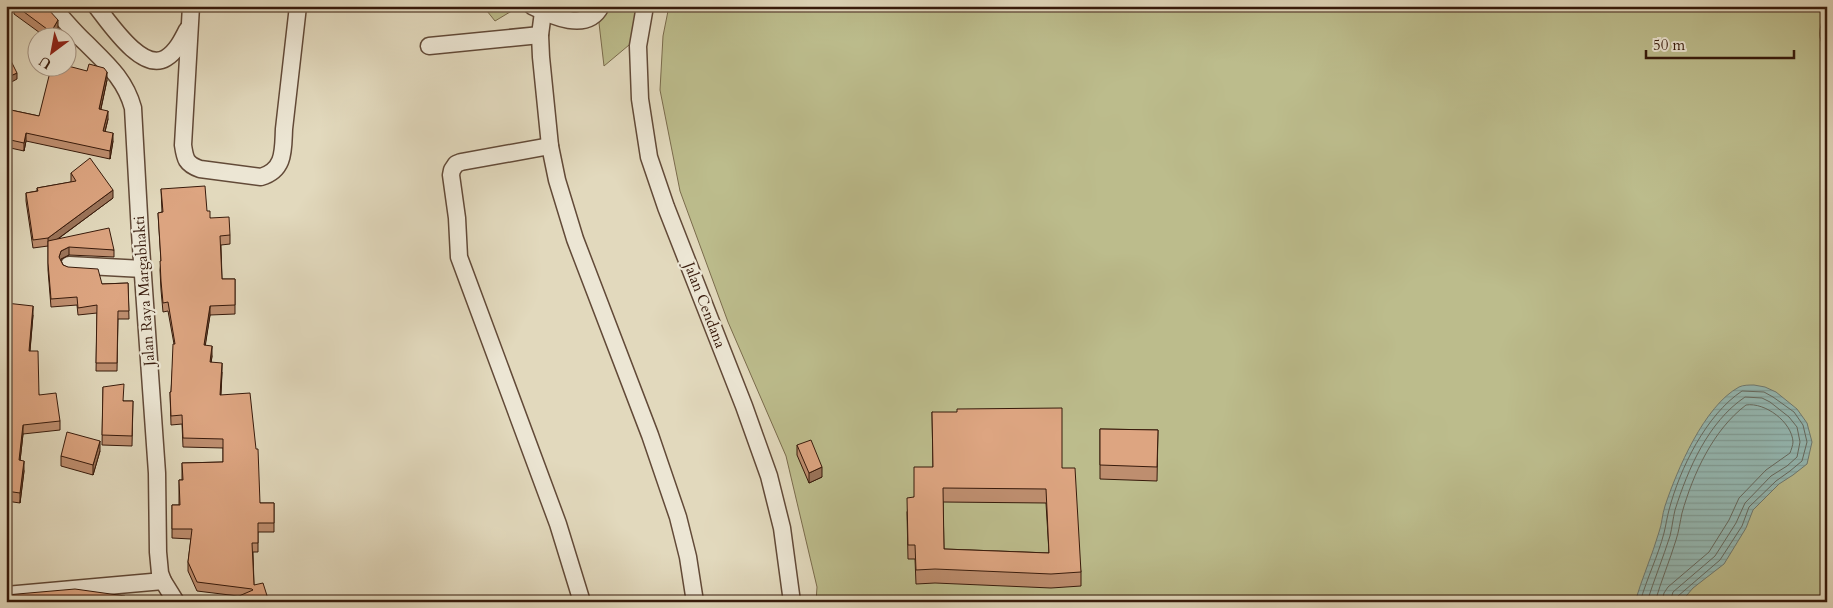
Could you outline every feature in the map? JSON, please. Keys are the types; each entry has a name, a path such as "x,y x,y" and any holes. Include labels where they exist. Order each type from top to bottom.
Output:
{"street":[{"name":"Jalan Raya Margabhakti","path":"52,6 113,69 129,94 133,108 158,473 158,552 163,581 176,602"},
{"path":"96,6 131,47 148,60 155,61 167,58 179,44 188,28"},
{"path":"191,6 188,28 183,145 186,160 191,166 200,169 261,177 269,175 276,169 283,148 298,6"},
{"path":"601,6 588,20 576,21 538,9 550,146 557,180 575,239 628,376 678,516 696,602"},
{"name":"Jalan Cendana","path":"645,6 638,46 640,99 649,157 666,207 744,406 769,476 782,528 792,602"},
{"path":"428,46 540,35"},
{"path":"550,146 461,162 456,164 452,170 451,181 456,212 459,257 558,524 582,602"},
{"path":"69,265 143,269"},
{"path":"6,595 163,581"}],"green space":[{"path":"483,6 520,6 495,21"},
{"path":"597,6 644,6 635,40 604,66"},
{"path":"669,6 1827,6 1827,602 816,602 817,587 786,456 728,322 680,191 660,90 663,36"},
{"path":"1827,6 1827,48 1821,39 1820,28"}],"water":[{"path":"1754,385 1776,392 1797,409 1807,423 1812,442 1807,464 1779,484 1753,510 1746,528 1724,564 1693,588 1681,602 1635,602 1661,526 1670,491 1693,440 1714,409 1726,396 1741,386"}],"building":[{"path":"16,6 45,6 58,20 53,28 46,28"},
{"path":"6,51 17,73 6,78"},
{"path":"89,64 104,68 107,72 99,109 108,111 103,131 113,133 110,151 26,133 24,143 6,139 6,109 39,116 48,78 78,78 78,69 87,71"},
{"path":"90,158 113,190 48,238 33,240 26,193 38,191 37,188 76,181 71,173"},
{"path":"205,186 207,211 210,211 210,218 229,217 230,235 220,236 222,279 235,279 235,305 210,306 204,345 212,346 210,362 222,363 220,395 250,393 256,449 258,449 260,503 274,503 274,523 258,523 258,543 252,543 254,585 263,583 269,602 225,602 253,590 197,582 188,562 192,529 172,529 172,505 180,505 179,480 183,480 182,463 223,462 223,439 183,438 182,415 171,416 170,392 173,344 175,344 168,302 163,303 161,281 158,213 163,212 161,189"},
{"path":"109,228 114,250 69,247 61,251 59,257 63,265 68,267 98,269 102,284 128,283 129,311 118,311 117,363 96,363 97,305 78,308 77,297 51,299 48,241"},
{"path":"6,303 33,306 29,351 38,351 39,395 56,393 60,421 23,425 19,460 24,461 20,493 6,491"},
{"path":"124,384 123,401 133,401 132,436 102,435 103,387"},
{"path":"1062,408 1062,468 1075,468 1081,572 1051,574 935,569 916,570 915,545 908,545 907,498 914,497 914,467 933,467 932,412 957,412 957,409","holes":["943,488 1046,489 1049,553 944,549"]},
{"path":"1100,429 1158,430 1157,467 1100,465"},
{"path":"67,432 100,441 93,465 61,456"},
{"path":"811,440 822,467 809,473 797,445"},
{"path":"75,589 125,596 124,598 148,600 148,602 6,602 6,595"}]}
